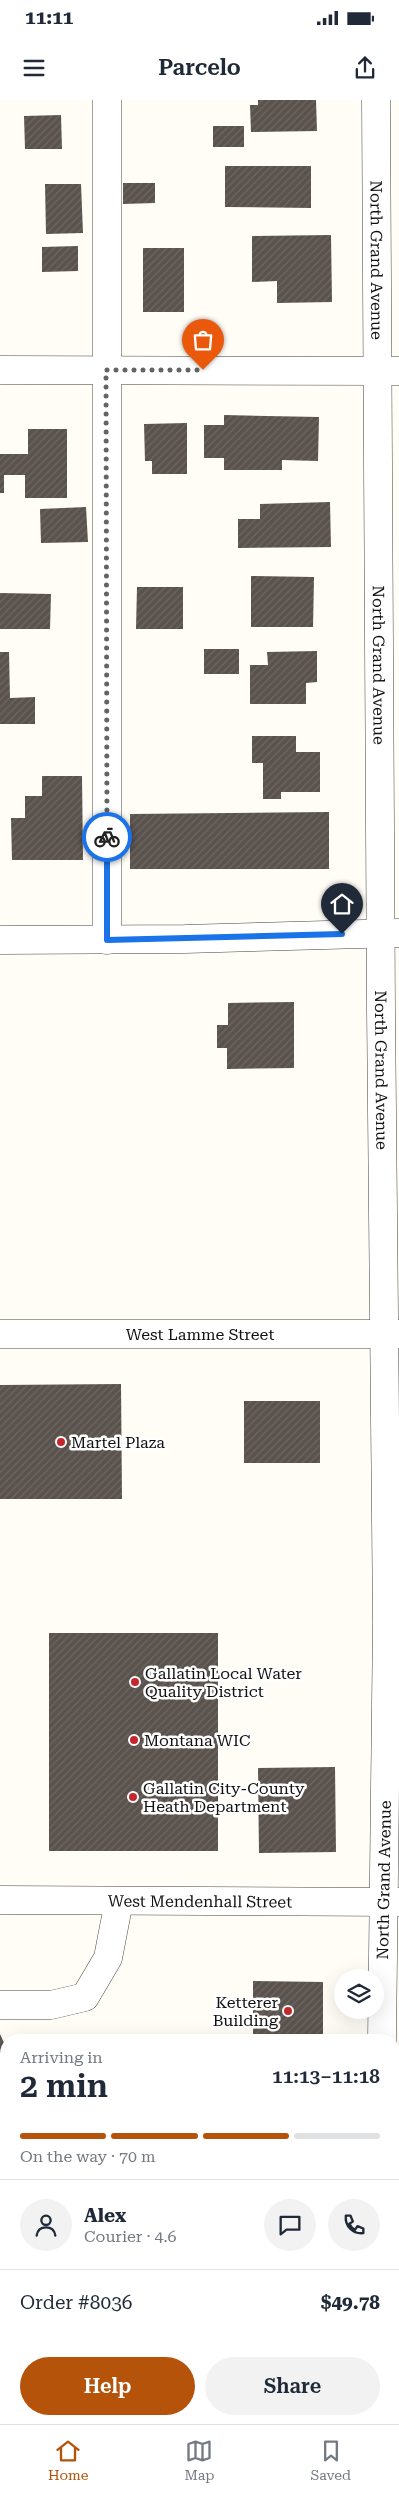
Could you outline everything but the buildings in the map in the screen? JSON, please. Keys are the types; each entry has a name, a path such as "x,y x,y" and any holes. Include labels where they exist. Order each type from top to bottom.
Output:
{"street":[{"path":"107,100 107,940"},
{"name":"North Grand Avenue","path":"376,100 388,371 393,1622 391,1902 382,2034"},
{"path":"0,370 388,371"},
{"path":"0,940 107,940 390,933"},
{"name":"West Lamme Street","path":"0,1334 392,1334"},
{"name":"West Mendenhall Street","path":"0,1900 391,1902"},
{"path":"0,2005 51,2005 85,1997 108,1958 119,1901"}],"way so far":[{"path":"107,837 106,370 203,370"}],"place":[{"name":"Martel Plaza","path":"61,1442"},
{"name":"Gallatin Local Water Quality District","path":"135,1682"},
{"name":"Montana WIC","path":"134,1740"},
{"name":"Gallatin City-County Heath Department","path":"133,1797"},
{"name":"Ketterer Building","path":"288,2011"}],"route":[{"path":"107,837 107,940 185,940 342,934"}]}
